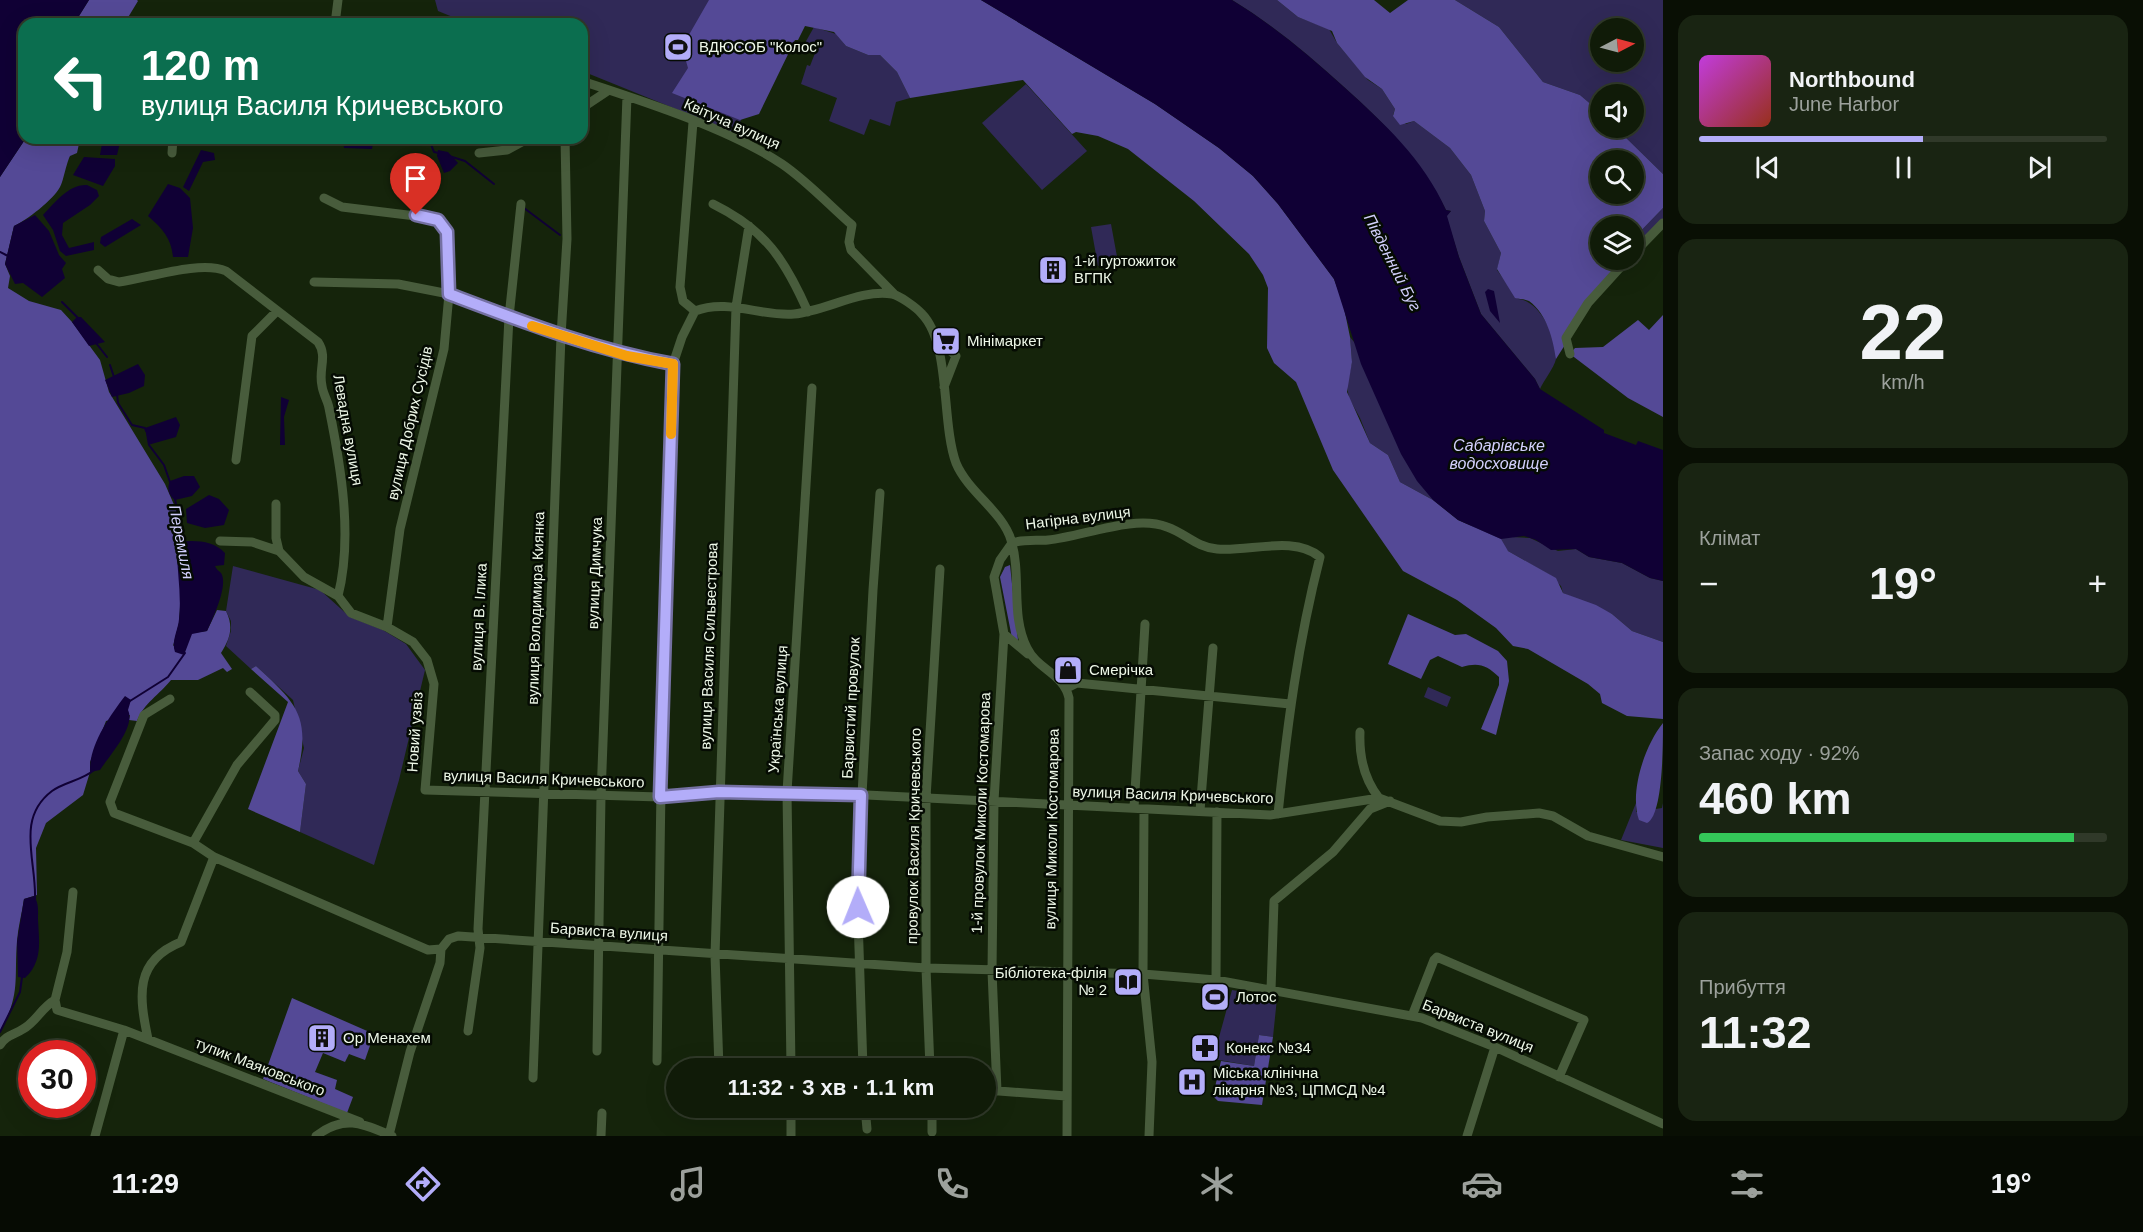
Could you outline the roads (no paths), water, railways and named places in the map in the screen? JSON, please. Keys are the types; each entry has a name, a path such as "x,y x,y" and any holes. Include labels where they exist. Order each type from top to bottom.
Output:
{"street":[{"path":"336,18 338,0"},
{"name":"Квітуча вулиця","path":"588,83 693,122 766,154 783,165 852,225"},
{"path":"588,104 609,90"},
{"name":"вулиця Димчука","path":"597,1051 601,796 627,96"},
{"path":"693,122 680,287 683,302 695,310"},
{"path":"171,153 172,144"},
{"path":"479,153 507,150 518,144"},
{"name":"вулиця Володимира Киянка","path":"533,1078 561,336 567,239 565,144"},
{"name":"вулиця Добрих Сусідів","path":"324,198 342,207 432,218 444,226 447,232 449,294 444,349 400,530 387,627"},
{"name":"вулиця В. Ілика","path":"468,1031 476,989 509,317 520,204"},
{"path":"713,204 749,226 779,254 808,312"},
{"path":"1644,243 1663,223"},
{"name":"Нагірна вулиця","path":"852,225 849,242 851,250 894,294 921,313 936,338 951,440 961,475 1000,522 1012,543 1071,537 1111,527 1156,525 1167,527 1193,543 1217,549 1293,546 1313,551 1320,557 1306,611 1290,704"},
{"name":"вулиця Василя Сильвестрова","path":"719,1058 715,955 736,307 749,226"},
{"name":"Левадна вулиця","path":"98,270 108,279 119,282 201,266 217,267 226,271 318,342 324,352 322,387 329,407 344,490 342,580 338,596"},
{"path":"1570,354 1566,338 1588,303 1618,270"},
{"path":"314,282 398,284 449,294 561,336 673,364"},
{"path":"657,1061 656,951 673,364 682,337 695,310 705,307 736,307 778,314 808,312 874,294 894,294"},
{"path":"236,460 252,336 277,311"},
{"path":"936,338 956,356 943,388"},
{"name":"Українська вулиця","path":"791,1058 787,792 812,388"},
{"name":"Барвистий провулок","path":"863,1058 857,888 880,493"},
{"path":"276,504 276,538 279,551"},
{"path":"220,541 252,542 279,551"},
{"path":"1012,543 1020,633 1031,657"},
{"name":"1-й провулок Миколи Костомарова","path":"997,1091 992,971 994,801 1004,634 994,577 1000,560 1012,543"},
{"name":"Новий узвіз","path":"279,551 304,577 338,596 351,613 387,627 413,642 427,660 433,675 425,790"},
{"name":"провулок Василя Кричевського","path":"930,1058 926,968 926,798 940,569"},
{"path":"1145,624 1141,690 1139,808 1143,975 1152,1062 1149,1136"},
{"path":"1004,634 1067,688 1077,683 1290,704 1278,814"},
{"path":"1200,812 1213,648"},
{"name":"вулиця Миколи Костомарова","path":"1066,1136 1069,698 1067,688"},
{"path":"193,843 237,765 275,720 275,716 250,692"},
{"path":"170,699 144,715 110,801 114,813 193,843 214,857 428,950 441,949 440,963 410,1052 391,1135"},
{"path":"1360,732 1359,750 1364,771 1379,798 1440,821 1461,822 1487,817 1539,813 1553,816 1588,836 1663,857"},
{"name":"вулиця Василя Кричевського","path":"425,790 660,797 719,792 787,792 1278,814 1379,798"},
{"path":"1271,990 1274,900 1333,852 1370,809 1390,801"},
{"path":"1216,812 1216,980"},
{"path":"148,1039 142,989 147,967 162,950 181,942 214,857"},
{"path":"0,1045 7,1037 24,1029 43,1007 55,1000 67,952 73,892"},
{"name":"Барвиста вулиця","path":"441,949 452,937 479,938 926,968 1143,975 1216,980 1412,1016 1495,1047 1663,1124"},
{"path":"1412,1016 1437,957 1584,1020 1559,1077"},
{"name":"тупик Маяковського","path":"55,1000 57,1010 124,1030 391,1135"},
{"path":"95,1136 124,1030"},
{"path":"1467,1136 1495,1047"},
{"path":"997,1091 1066,1096"},
{"path":"601,1136 602,1113"},
{"path":"791,1118 791,1136"},
{"path":"866,1118 867,1129"},
{"path":"932,1118 932,1132"},
{"path":"316,1136 336,1126 360,1122"}],"water":[{"path":"0,0 89,0 78,18 18,18 18,144 22,144 0,177"},
{"name":"Сабарівське водосховище","path":"981,0 1232,0 1276,30 1318,63 1402,143 1426,175 1446,210 1451,211 1447,216 1459,257 1481,314 1535,379 1540,389 1604,430 1604,433 1636,445 1638,441 1663,450 1663,581 1650,578 1622,563 1589,557 1576,549 1551,550 1536,540 1524,536 1501,539 1458,520 1433,500 1417,481 1401,454 1361,364 1334,279 1278,204 1253,176 1219,148 1155,104"},
{"path":"102,144 120,144 117,155 100,155"},
{"path":"344,144 373,144 372,149 344,148"},
{"path":"201,150 214,153 215,160 203,162 189,191 183,187"},
{"path":"438,150 448,152 458,163 450,171 444,173 437,156"},
{"path":"84,157 115,159 115,166 103,186 73,175"},
{"path":"168,184 180,188 190,198 193,228 188,257 173,257 165,234 148,216"},
{"path":"87,185 97,190 99,196 90,205 63,223 62,235 69,248 94,242 94,250 66,256 60,251 53,230 43,215 68,191"},
{"path":"35,215 49,231 59,255 66,263 62,269 65,278 42,297 23,283 15,284 5,264 14,226"},
{"path":"132,219 141,225 105,247 100,243 101,237"},
{"path":"1488,289 1494,291 1500,323 1490,311 1485,292"},
{"path":"77,317 81,317 105,342 89,346 72,322"},
{"path":"138,364 145,375 144,386 112,397 105,380"},
{"path":"281,397 289,400 284,417 285,445 280,445"},
{"path":"176,417 180,425 176,437 148,445 145,428"},
{"path":"184,476 194,476 200,487 192,496 175,500 169,491 170,481"},
{"path":"209,495 219,499 229,510 224,525 205,528 187,523 186,509"},
{"path":"177,542 209,543 225,553 224,565 215,566 223,578 216,611 207,631 192,634 184,655 175,652 174,648 180,609"},
{"path":"125,696 131,700 125,733 100,770 90,772 96,742"},
{"path":"34,896 38,910 39,951 31,972 25,978 18,977 17,942 24,899"}],"waterway":[{"path":"431,144 434,152 439,153"},
{"path":"449,156 465,161 494,184"},
{"path":"524,208 560,235"},
{"name":"Перемиля","path":"0,252 8,256"},
{"name":"Перемиля","path":"62,302 79,319"},
{"name":"Перемиля","path":"96,343 107,357"},
{"name":"Перемиля","path":"110,365 114,377"},
{"name":"Перемиля","path":"117,394 118,403 132,425 145,428 146,431"},
{"name":"Перемиля","path":"149,445 164,465 170,482"},
{"name":"Перемиля","path":"175,499 183,543"},
{"name":"Перемиля","path":"130,701 168,677 185,653"},
{"name":"Перемиля","path":"35,901 30,842 34,814 41,802 52,791 94,770"},
{"name":"Перемиля","path":"0,1032 20,992 22,977"}],"place":[{"name":"ВДЮСОБ \"Колос\"","path":"678,47"},
{"name":"1-й гуртожиток ВГПК","path":"1053,270"},
{"name":"Мінімаркет","path":"946,341"},
{"name":"Смерічка","path":"1068,670"},
{"name":"Бібліотека-філія № 2","path":"1128,982"},
{"name":"Лотос","path":"1215,997"},
{"name":"Ор Менахем","path":"322,1038"},
{"name":"Конекс №34","path":"1205,1048"},
{"name":"Міська клінічна лікарня №3, ЦПМСД №4","path":"1192,1082"}],"water label":[{"name":"Південний Буг","path":"1393,262"}]}
